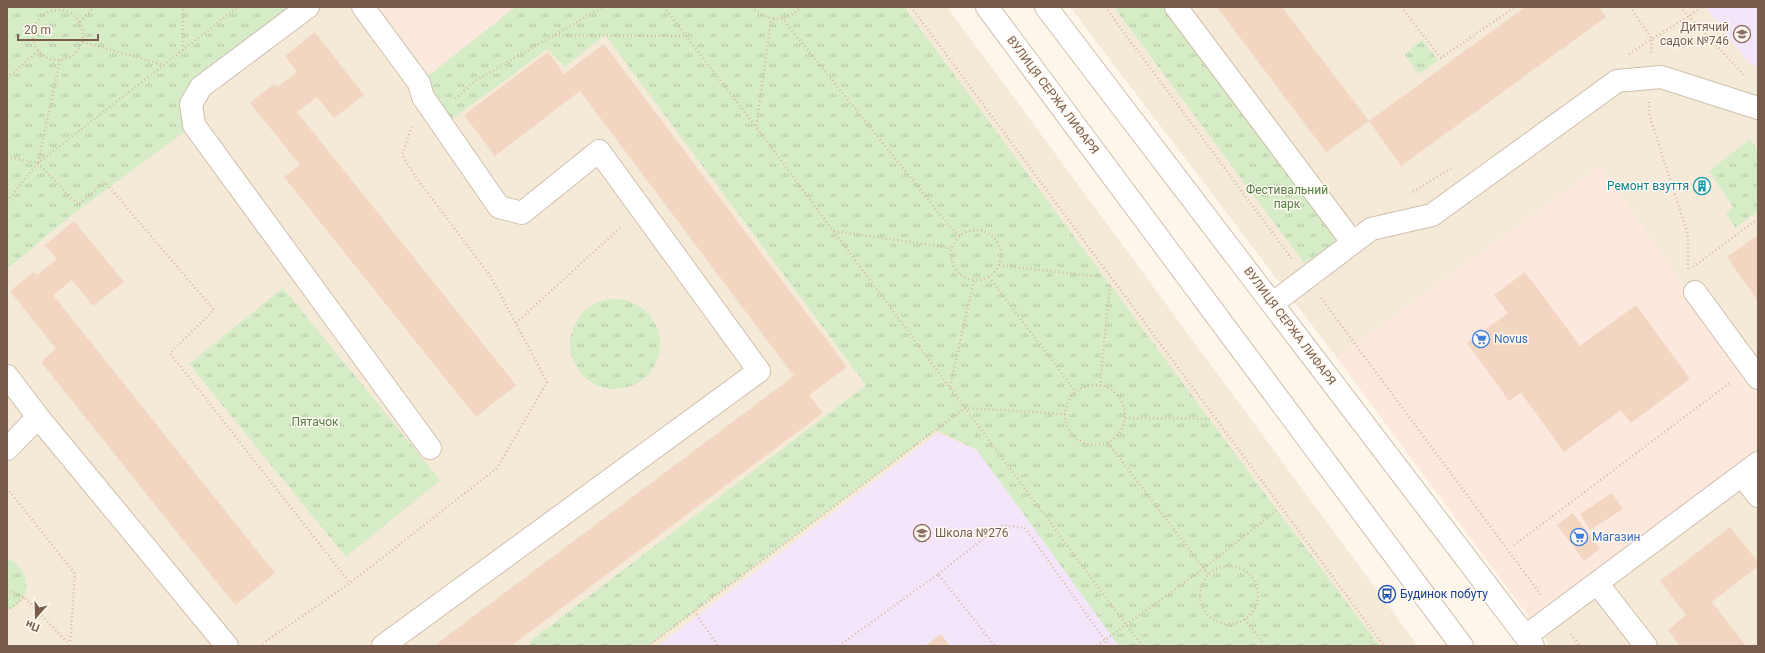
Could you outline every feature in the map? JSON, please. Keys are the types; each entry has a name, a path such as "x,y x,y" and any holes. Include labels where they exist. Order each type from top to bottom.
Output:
{"street":[{"path":"308,7 201,87 191,104 194,125 430,448"},
{"path":"363,7 419,83 423,97 499,207 522,213 599,151 759,371 383,646"},
{"name":"ВУЛИЦЯ СЕРЖА ЛИФАРЯ","path":"987,7 1462,646"},
{"name":"ВУЛИЦЯ СЕРЖА ЛИФАРЯ","path":"1046,7 1530,641"},
{"path":"1176,7 1353,243"},
{"path":"1272,304 1307,279 1371,229 1432,214 1616,82 1661,77 1758,108"},
{"path":"1695,292 1758,378"},
{"path":"7,376 38,417 227,646"},
{"path":"7,449 38,417"},
{"path":"1530,641 1556,614 1750,469 1758,496"},
{"path":"1597,583 1646,646"}],"path":[{"path":"80,22 94,7"},
{"path":"183,7 183,50"},
{"path":"7,201 38,162 238,7"},
{"path":"436,117 475,81 603,7"},
{"path":"664,7 756,126 1142,646"},
{"path":"752,7 765,17 774,19 791,15 800,7"},
{"path":"911,7 1384,646"},
{"path":"1106,7 1580,646"},
{"path":"1401,7 1441,58 1515,7"},
{"path":"1630,7 1652,38 1688,17 1701,7"},
{"path":"1680,7 1746,78"},
{"path":"58,8 64,9 73,14 80,22 84,32 83,42 78,51 70,58 60,60 50,58 35,45 33,35 34,26 39,18 46,12 58,8"},
{"path":"782,18 951,228 960,235"},
{"path":"756,126 771,22 774,19"},
{"path":"553,35 686,36"},
{"path":"83,42 164,65"},
{"path":"7,78 39,50"},
{"path":"38,162 60,60"},
{"path":"1649,78 1649,114 1688,234 1688,271 1758,219"},
{"path":"259,646 350,583 497,468 547,382 491,277 415,176 402,154 423,97"},
{"path":"7,157 38,162 78,205 105,182 214,310 170,353 350,583"},
{"path":"516,322 641,208"},
{"path":"976,229 985,230 992,234 998,241 1002,257 995,272 982,280 974,280 967,278 956,270 952,263 951,248 960,235 976,229"},
{"path":"834,231 951,248"},
{"path":"999,266 1093,276 1102,275"},
{"path":"989,276 1076,392"},
{"path":"950,388 974,280"},
{"path":"1100,386 1110,284"},
{"path":"1514,545 1736,378"},
{"path":"1100,386 1108,389 1121,400 1125,418 1122,428 1108,443 1098,445 1088,444 1078,440 1071,434 1066,424 1066,406 1076,392 1083,388 1100,386"},
{"path":"648,646 965,408 1065,414"},
{"path":"1125,418 1210,419"},
{"path":"1108,443 1208,574"},
{"path":"7,488 75,574 69,645"},
{"path":"1097,646 1204,568 1277,510"},
{"path":"839,646 938,574 1001,525 1024,528 1109,646"},
{"path":"1235,566 1244,570 1251,576 1256,585 1258,594 1256,604 1252,612 1245,619 1236,623 1227,624 1218,622 1209,616 1203,609 1200,600 1200,590 1208,574 1216,568 1235,566"},
{"path":"938,574 995,646"},
{"path":"7,590 24,597 69,645"},
{"path":"7,610 24,597"},
{"path":"694,611 718,646"},
{"path":"1245,619 1265,646"},
{"path":"1370,646 1371,636"}],"shaded area":[{"path":"7,7 380,7 444,91 562,7 947,7 1418,646 7,646"},
{"path":"380,7 562,7 444,91"},
{"path":"1070,7 1758,7 1758,392 1600,166 1337,358"},
{"name":"Дитячий садок №746","path":"1705,7 1758,7 1758,68 1747,61"},
{"path":"1600,166 1758,392 1758,452 1534,624 1337,358"},
{"name":"Школа №276","path":"938,433 977,450 1119,646 658,646"},
{"path":"1758,452 1758,646 1550,646 1534,624"}],"green space":[{"path":"7,7 308,7 201,87 194,125 73,214 7,269"},
{"path":"515,7 904,7 1277,510 1380,646 1119,646 977,450 936,430 648,646 532,646 529,642 866,385 605,35 565,67 547,49 443,126 419,83"},
{"name":"Фестивальний парк","path":"1114,7 1178,7 1347,235 1304,263"},
{"path":"1422,40 1438,60 1419,74 1404,54"},
{"path":"1750,139 1758,151 1758,211 1736,228 1726,214 1733,207 1709,171"},
{"name":"Пятачок","path":"283,288 440,480 346,557 189,364"},
{"path":"615,299 632,302 647,312 657,327 660,344 657,361 647,376 632,386 615,389 598,386 583,376 573,361 570,344 573,327 583,312 598,302"},
{"path":"7,558 19,566 23,572 26,592 18,605 7,611"}],"building":[{"path":"1217,7 1282,7 1369,121 1326,152"},
{"path":"1525,7 1599,7 1606,17 1401,166 1369,121"},
{"path":"315,32 364,95 334,118 317,97 297,112 516,385 476,417 284,177 300,165 250,103 274,84 277,87 297,72 285,56"},
{"path":"604,44 847,367 809,395 823,413 511,646 434,646 794,376 580,91 495,156 464,115 548,52 564,74"},
{"name":"Ремонт взуття","path":"1705,177 1711,184 1699,195 1693,187"},
{"path":"74,221 124,282 93,306 72,280 53,295 275,573 235,605 41,362 56,349 10,291 34,272 37,275 57,259 45,245"},
{"path":"1758,235 1758,301 1727,257"},
{"path":"1525,272 1580,346 1636,305 1690,379 1631,423 1621,410 1564,452 1521,393 1509,401 1467,343 1508,313 1494,295"},
{"path":"1612,493 1623,509 1590,530 1580,514"},
{"name":"Магазин","path":"1573,513 1600,549 1584,561 1557,525"},
{"path":"1730,527 1758,562 1758,566 1712,602 1746,646 1680,646 1668,630 1686,615 1660,581"},
{"path":"941,634 950,646 925,646"}],"place":[{"name":"Дитячий садок №746","path":"1742,34"},
{"name":"Ремонт взуття","path":"1702,186"},
{"name":"Novus","path":"1481,339"},
{"name":"Школа №276","path":"922,533"},
{"name":"Магазин","path":"1579,537"},
{"name":"Будинок побуту","path":"1387,594"}]}
